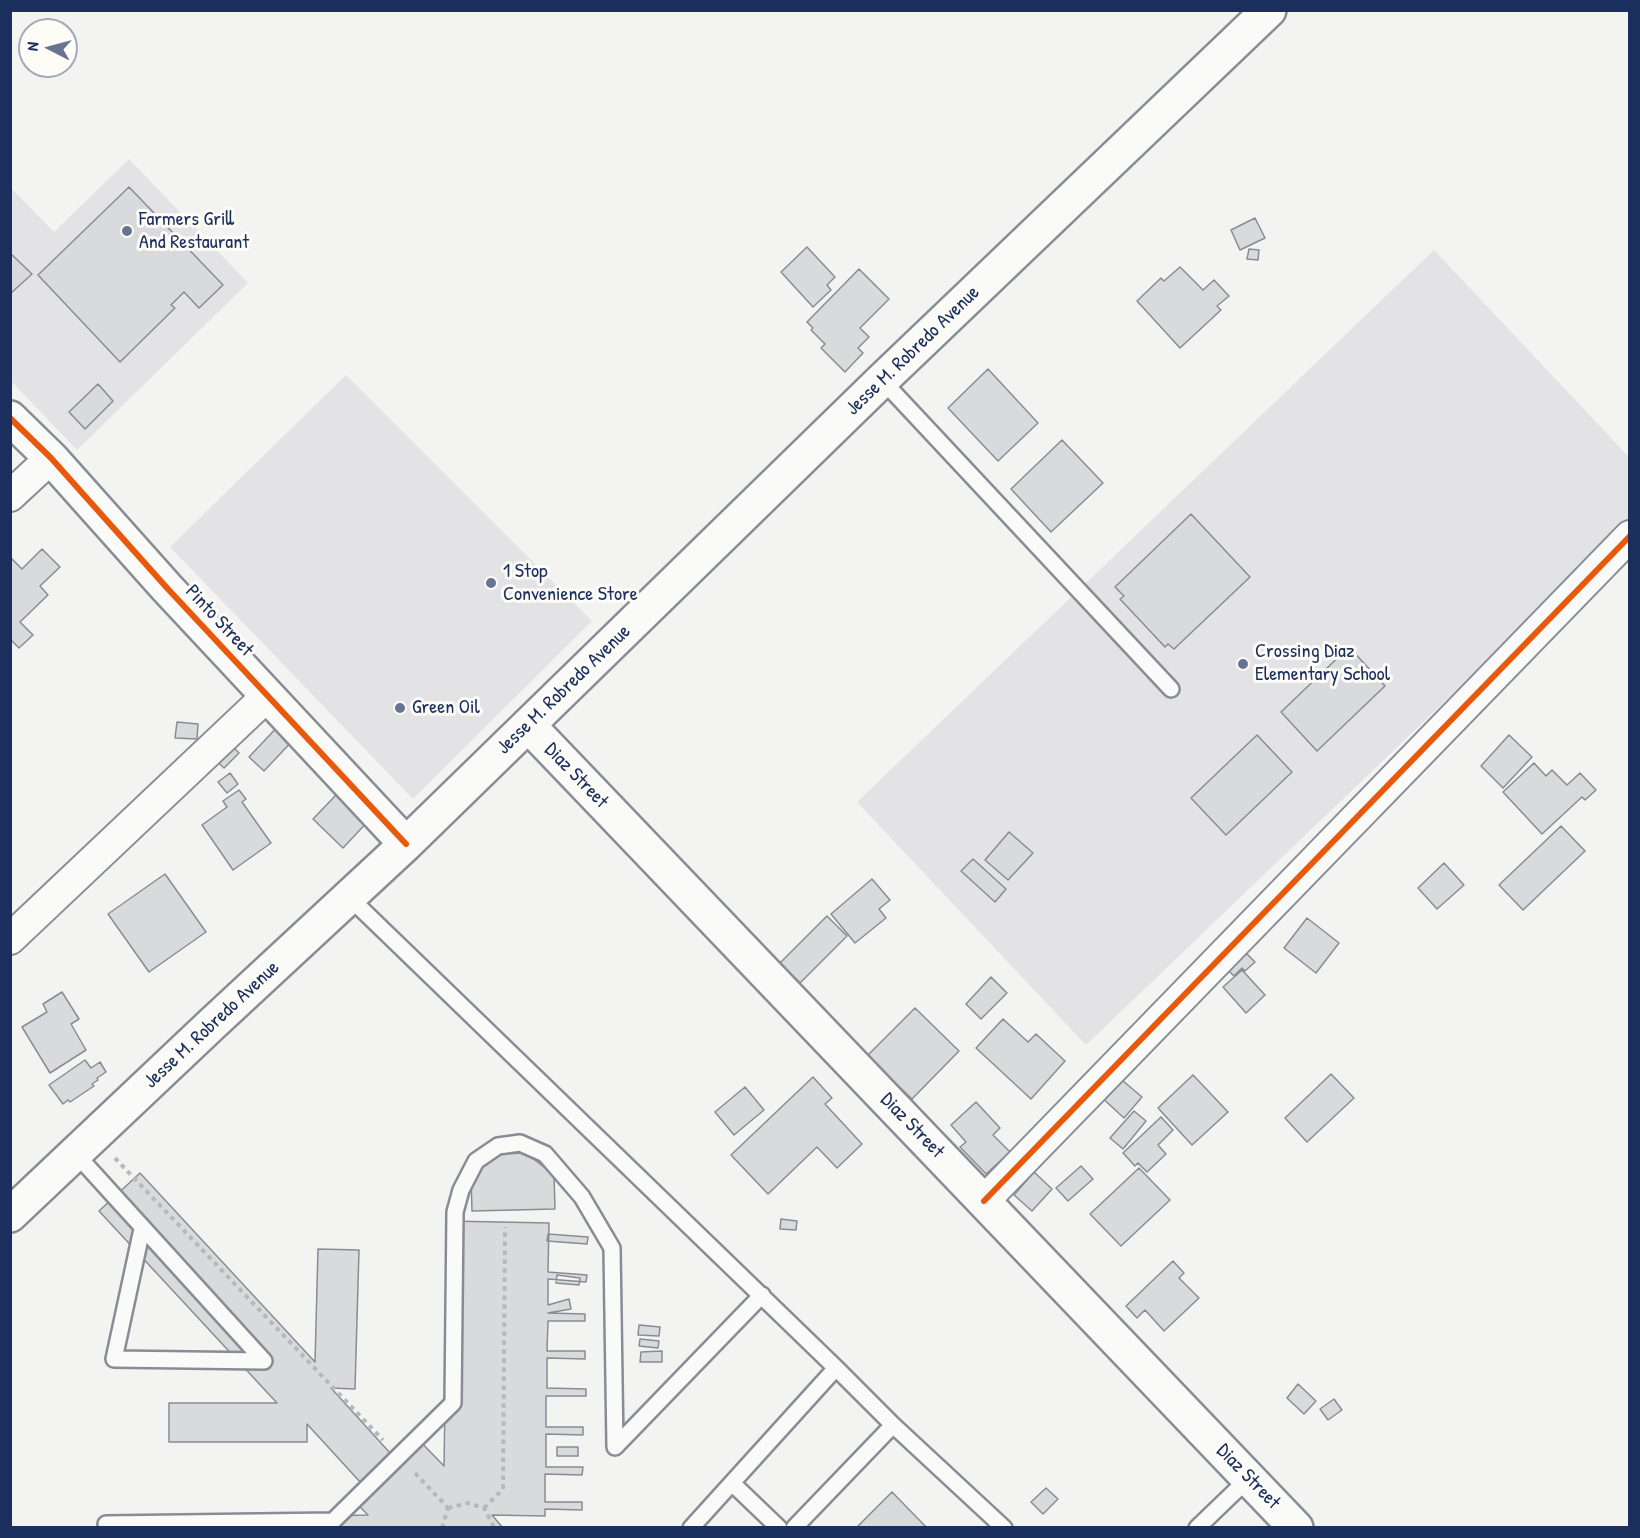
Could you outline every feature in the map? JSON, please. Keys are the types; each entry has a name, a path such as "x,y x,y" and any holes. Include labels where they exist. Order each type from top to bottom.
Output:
{"main road":[{"name":"Jesse M. Robredo Avenue","path":"10,1215 406,844 882,380 1269,10"},
{"name":"Pinto Street","path":"10,418 51,458 167,588 406,844"},
{"name":"Diaz Street","path":"528,725 1296,1527"}],"street":[{"path":"10,496 51,458"},
{"path":"984,1201 1629,536"},
{"path":"10,939 267,696"}],"lane":[{"path":"882,380 1171,689"},
{"path":"349,897 762,1295 893,1425 1004,1527"},
{"path":"106,1524 333,1521 453,1403 455,1212 461,1190 476,1161 498,1146 520,1143 545,1154 582,1197 612,1248 615,1448 762,1295"},
{"path":"85,1145 142,1229 264,1360 114,1359 142,1229"},
{"path":"691,1527 836,1368"},
{"path":"794,1527 893,1425"},
{"path":"1197,1527 1249,1478"},
{"path":"732,1483 779,1527"}],"path":[{"path":"85,1145 399,1456 448,1508"},
{"path":"484,1508 503,1489 505,1227"},
{"path":"448,1508 468,1503 484,1508 492,1527"},
{"path":"442,1527 448,1508"}],"shaded area":[{"path":"129,159 248,283 77,450 11,381 10,187 54,232"},
{"name":"Crossing Diaz Elementary School","path":"1434,250 1629,457 1629,525 1086,1045 857,802"},
{"path":"346,375 592,621 413,799 170,547"}],"building":[{"name":"Farmers Grill And Restaurant","path":"129,187 223,285 199,308 184,292 171,305 175,308 120,362 38,275"},
{"path":"1255,218 1265,238 1240,250 1231,230"},
{"path":"807,247 835,277 827,285 831,290 813,307 781,272"},
{"path":"1249,249 1259,250 1258,260 1247,259"},
{"path":"10,253 32,274 10,294"},
{"path":"1180,267 1203,290 1214,280 1229,296 1217,306 1221,310 1180,348 1137,301 1161,278 1164,281"},
{"path":"859,269 889,299 860,328 869,337 858,348 863,353 845,372 821,348 825,344 811,330 813,328 807,322"},
{"path":"988,369 1038,423 998,461 948,408"},
{"path":"98,384 113,401 85,429 69,412"},
{"path":"1062,440 1103,483 1051,532 1011,489"},
{"path":"1191,514 1250,577 1174,649 1168,644 1165,647 1120,599 1124,596 1115,587"},
{"path":"42,549 60,567 40,586 48,595 20,622 33,635 19,648 10,639 10,557 22,569"},
{"path":"1349,647 1385,686 1317,751 1281,712"},
{"path":"177,722 198,724 197,739 175,738"},
{"path":"282,722 297,736 264,771 249,757"},
{"path":"1257,735 1292,772 1226,835 1191,798"},
{"path":"1509,735 1532,757 1503,788 1481,766"},
{"path":"225,739 239,753 224,768 210,755"},
{"path":"1534,763 1546,776 1552,770 1567,785 1580,773 1596,790 1585,800 1582,797 1542,834 1503,792"},
{"path":"230,773 238,784 227,793 218,782"},
{"path":"239,790 246,799 242,802 271,843 233,870 202,825 227,807 223,801"},
{"path":"336,795 353,812 360,804 373,816 343,848 313,819"},
{"path":"1561,826 1585,851 1523,910 1499,885"},
{"path":"1009,832 1033,853 1008,880 985,860"},
{"path":"973,859 1006,889 995,902 961,871"},
{"path":"1444,863 1464,885 1437,909 1418,888"},
{"path":"165,874 206,932 149,972 108,914"},
{"path":"872,879 890,900 879,909 886,918 855,943 831,914"},
{"path":"827,916 847,936 800,983 780,963"},
{"path":"1307,918 1339,943 1316,973 1284,948"},
{"path":"1241,948 1255,962 1245,971 1242,968 1234,976 1223,965"},
{"path":"1242,970 1265,995 1246,1013 1223,987"},
{"path":"991,977 1007,993 981,1019 966,1004"},
{"path":"62,992 79,1019 71,1024 86,1050 50,1073 22,1027 47,1012 43,1004"},
{"path":"915,1008 959,1051 912,1099 867,1056"},
{"path":"1003,1019 1028,1042 1036,1034 1065,1061 1031,1099 976,1048"},
{"path":"85,1060 91,1068 100,1062 106,1072 97,1078 98,1080 92,1084 94,1086 63,1104 49,1085"},
{"path":"1331,1074 1354,1098 1307,1142 1285,1118"},
{"path":"1116,1075 1142,1097 1124,1118 1099,1095"},
{"path":"1193,1075 1228,1112 1192,1145 1158,1108"},
{"path":"813,1077 832,1098 825,1104 862,1144 837,1168 817,1147 768,1194 731,1155"},
{"path":"745,1087 764,1110 734,1135 715,1112"},
{"path":"976,1102 1000,1128 993,1135 1010,1152 986,1174 960,1147 966,1142 951,1125"},
{"path":"1134,1111 1146,1121 1123,1149 1110,1138"},
{"path":"1161,1117 1173,1130 1158,1145 1166,1154 1147,1172 1138,1163 1135,1166 1123,1153"},
{"path":"526,1153 554,1175 555,1209 472,1211 471,1177 498,1154"},
{"path":"1081,1166 1093,1179 1068,1201 1056,1188"},
{"path":"1139,1168 1170,1200 1121,1246 1090,1214"},
{"path":"1034,1172 1052,1189 1032,1211 1014,1195"},
{"path":"140,1173 315,1362 318,1249 359,1250 355,1389 331,1388 391,1454 361,1483 307,1424 307,1442 169,1442 169,1403 277,1403 99,1211"},
{"path":"781,1219 797,1221 796,1230 780,1229"},
{"path":"448,1221 549,1223 548,1272 587,1275 586,1282 548,1279 548,1305 569,1299 571,1309 548,1313 585,1314 585,1321 548,1321 547,1351 585,1351 585,1359 547,1358 547,1388 586,1389 586,1396 546,1396 546,1427 583,1427 583,1435 546,1434 546,1467 583,1467 582,1475 545,1474 545,1502 582,1502 582,1510 545,1509 545,1516 492,1515 503,1528 142,1528 142,1520 368,1515 349,1496 413,1434 444,1466"},
{"path":"548,1234 588,1237 587,1244 547,1241"},
{"path":"1173,1261 1184,1273 1179,1278 1199,1298 1164,1331 1145,1310 1137,1318 1126,1306"},
{"path":"557,1275 580,1278 579,1285 556,1283"},
{"path":"639,1325 660,1327 659,1336 638,1335"},
{"path":"640,1339 659,1341 658,1348 639,1346"},
{"path":"662,1351 662,1362 640,1362 641,1352"},
{"path":"1298,1384 1316,1401 1304,1414 1287,1398"},
{"path":"1334,1399 1342,1410 1328,1420 1320,1409"},
{"path":"557,1447 578,1447 578,1456 557,1456"},
{"path":"1046,1488 1058,1499 1043,1514 1031,1502"},
{"path":"892,1492 927,1528 856,1528"}],"cycle path":[{"path":"10,418 51,458 167,588 406,844"},
{"path":"984,1201 1630,536"}],"place":[{"name":"Farmers Grill And Restaurant","path":"127,231"},
{"name":"1 Stop Convenience Store","path":"491,583"},
{"name":"Crossing Diaz Elementary School","path":"1243,664"},
{"name":"Green Oil","path":"400,708"}]}
